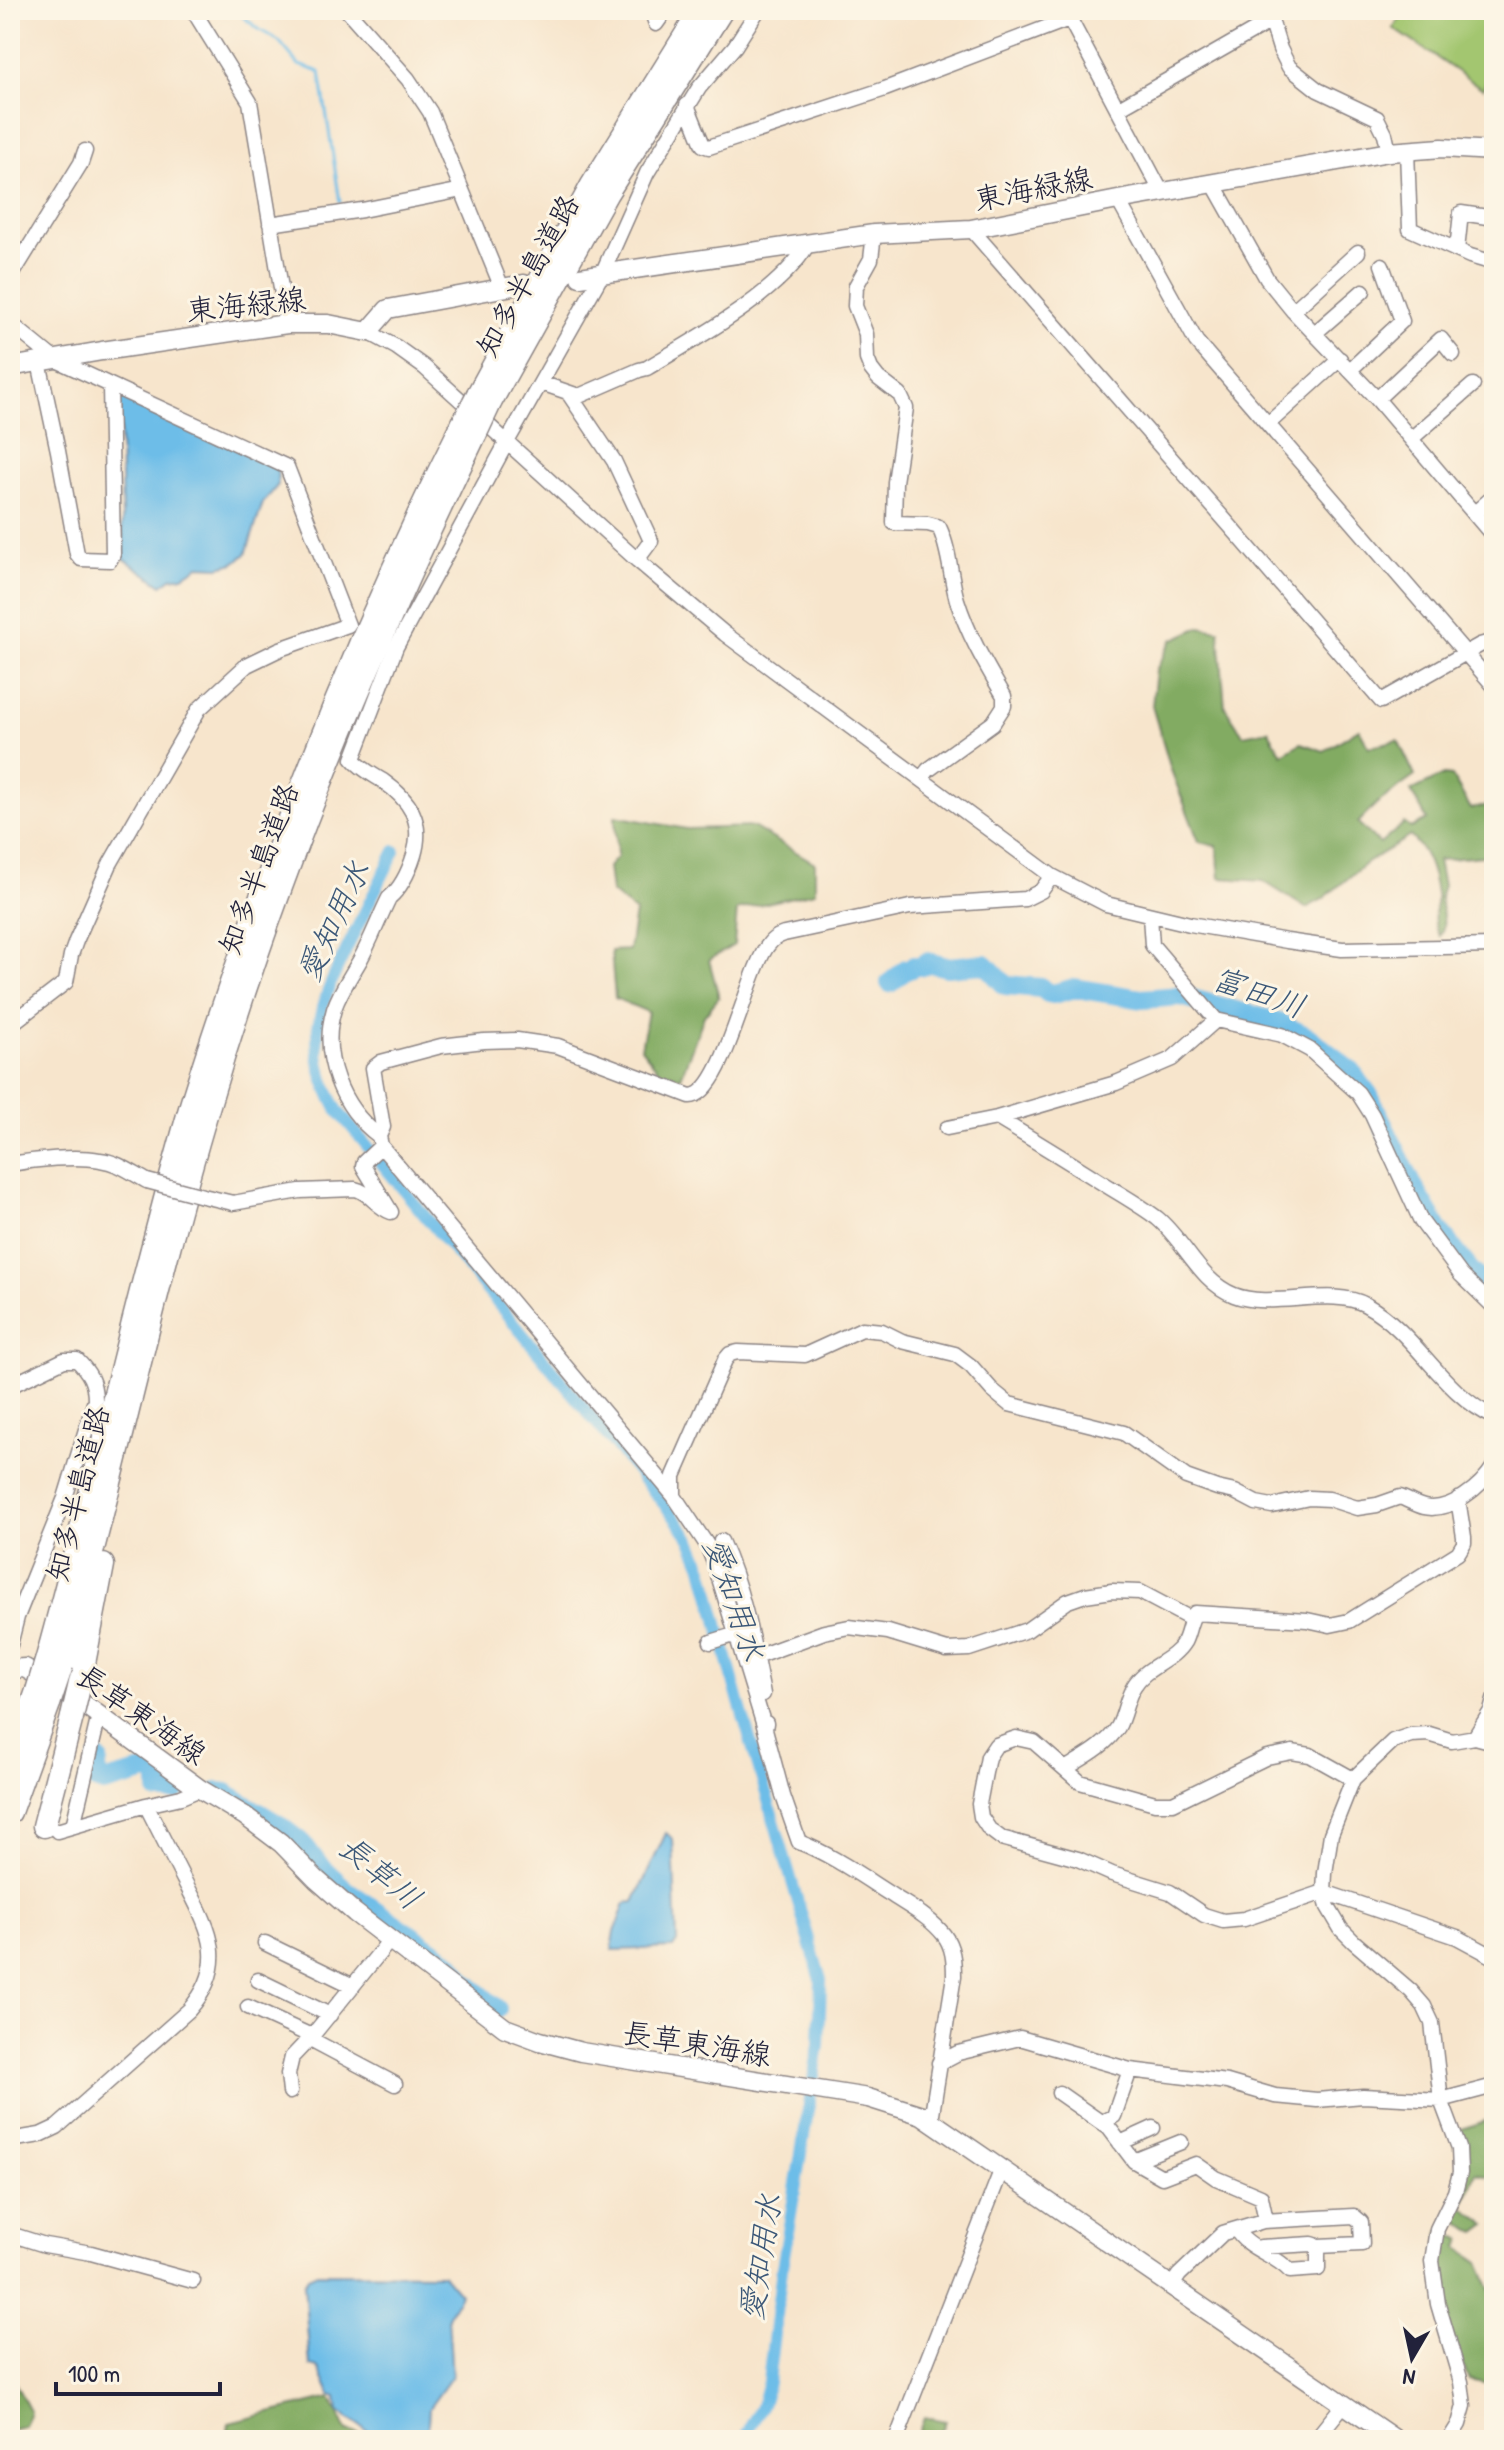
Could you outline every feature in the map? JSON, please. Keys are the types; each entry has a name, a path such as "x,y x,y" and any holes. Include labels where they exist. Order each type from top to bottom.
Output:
{"highway":[{"name":"知多半島道路","path":"49,1658 176,1159 212,1040 294,805 387,582 592,185 701,10"},
{"name":"知多半島道路","path":"484,399 607,193 722,10"},
{"name":"知多半島道路","path":"10,1768 31,1686 49,1658 101,1526 196,1149 266,929 309,810 469,428"},
{"path":"50,1829 119,1487 122,1437"},
{"path":"10,1727 49,1658"},
{"name":"知多半島道路","path":"10,1812 31,1686"}],"main road":[{"name":"東海緑線","path":"580,277 874,234 971,229 1118,200 1398,152 1442,148 1494,151"},
{"path":"368,332 388,309 524,284"},
{"name":"東海緑線","path":"10,367 287,324 328,324 368,332"},
{"name":"長草東海線","path":"31,1686 25,1668 99,1715 200,1789 245,1816 281,1843 316,1879 390,1940 505,2028 581,2052 868,2098 922,2115 1396,2440"}],"street":[{"path":"193,10 250,102 287,324"},
{"path":"347,10 408,79 430,112 502,288"},
{"path":"651,10 656,24 666,10"},
{"path":"759,11 687,105 647,173 602,274 396,647 353,759 398,793 411,809 417,819 416,848 411,867 389,898 338,1000 331,1023 332,1063 339,1085 354,1111 674,1496 707,1545 721,1581 799,1842 832,1856 924,1917 944,1935 954,1961 954,1976 931,2120"},
{"path":"687,105 703,145 709,147 885,89 1067,14 1162,193"},
{"path":"1119,108 1270,16 1289,67 1318,90 1377,118 1398,152 1410,229 1494,263"},
{"path":"10,278 81,163 85,151"},
{"path":"1213,183 1256,261 1293,311 1377,399 1494,537"},
{"path":"270,224 462,190"},
{"path":"1118,200 1196,341 1494,686"},
{"path":"1457,250 1461,213 1494,218"},
{"path":"971,229 1381,701 1480,645 1494,641"},
{"path":"874,234 871,259 856,286 855,306 866,334 867,359 871,369 900,395 906,408 895,482 894,523 939,527 957,599 972,641 1004,696 1004,706 993,723 928,770 922,778"},
{"path":"541,383 579,396 647,368 758,298 808,244"},
{"path":"1293,311 1358,252"},
{"path":"1269,423 1402,321 1382,265"},
{"path":"1315,333 1363,291"},
{"path":"10,323 46,361 110,385 287,467 348,625 280,649 247,665 199,709 110,864 76,941 66,982 10,1025"},
{"path":"368,332 424,367 637,560 725,634 1052,876 1106,904 1150,916 1342,949 1494,946"},
{"path":"1377,399 1441,339 1453,354"},
{"path":"46,361 50,409 77,554 81,559 110,560 113,554 110,385"},
{"path":"1411,439 1473,385"},
{"path":"569,394 614,461 651,541 637,560"},
{"path":"1475,513 1494,496"},
{"path":"10,1164 45,1160 100,1160 131,1171 147,1181 233,1203 300,1191 355,1189 391,1212 363,1166 380,1141 383,1127 373,1068 381,1062 441,1046 517,1040 558,1046 697,1096 704,1091 724,1056 759,961 775,938 910,907 1025,899 1041,891 1052,876"},
{"path":"1150,916 1152,945 1216,1020 1282,1035 1310,1050 1358,1093 1372,1115 1421,1221 1461,1275 1494,1307"},
{"path":"947,1128 997,1118 1116,1083 1172,1059 1216,1020"},
{"path":"997,1118 1159,1220 1221,1289 1236,1297 1346,1299 1365,1304 1414,1345 1459,1396 1494,1417"},
{"path":"674,1496 674,1476 730,1354 805,1355 862,1329 882,1331 902,1341 955,1354 1009,1404 1124,1433 1186,1477 1235,1492 1266,1506 1309,1498 1329,1499 1357,1508 1400,1497 1421,1507 1438,1507 1458,1499 1486,1480 1494,1466"},
{"path":"10,1386 64,1360 77,1360 95,1386 95,1400 65,1498 17,1617 10,1645"},
{"path":"1065,1769 1108,1739 1118,1726 1133,1687 1148,1670 1170,1656 1184,1642 1195,1613 1307,1620 1330,1625 1349,1621 1458,1553 1464,1543 1458,1499"},
{"path":"721,1541 732,1568 756,1657 767,1715 765,1729"},
{"path":"756,1657 824,1632 849,1627 888,1632 947,1650 969,1649 1027,1630 1068,1601 1112,1591 1140,1592 1191,1619"},
{"path":"711,1642 737,1634"},
{"path":"1475,1737 1494,1700"},
{"path":"73,1826 99,1715"},
{"path":"1449,2440 1459,2424 1464,2406 1461,2382 1438,2304 1432,2261 1437,2229 1455,2192 1460,2173 1459,2148 1441,2100 1432,2023 1424,2006 1411,1991 1341,1929 1328,1907 1324,1892 1331,1834 1353,1779 1393,1741 1411,1735 1429,1734 1452,1741 1475,1737 1494,1742"},
{"path":"1353,1779 1310,1755 1292,1752 1267,1757 1173,1803 1155,1803 1080,1782 1034,1742 1016,1738 996,1745 988,1757 979,1804 981,1817 989,1829 1001,1838 1078,1859 1112,1874 1170,1892 1204,1915 1223,1921 1244,1919 1324,1892 1457,1937 1494,1957"},
{"path":"50,1829 73,1826 200,1789"},
{"path":"10,2140 40,2135 57,2127 189,2010 202,1994 210,1975 213,1956 208,1925 146,1805"},
{"path":"290,2092 288,2074 292,2057 390,1940"},
{"path":"265,1943 353,1986"},
{"path":"258,1980 330,2015"},
{"path":"248,2007 395,2084"},
{"path":"939,2063 958,2053 1020,2038 1130,2070 1227,2082 1275,2096 1317,2100 1363,2096 1441,2100 1494,2086"},
{"path":"1130,2070 1108,2119 1109,2128 1134,2161 1162,2177 1196,2164 1216,2178 1261,2197 1266,2220"},
{"path":"1059,2093 1108,2119"},
{"path":"1108,2119 1130,2109"},
{"path":"1120,2143 1153,2128"},
{"path":"1134,2161 1181,2142"},
{"path":"896,2440 1001,2171"},
{"path":"1171,2287 1179,2275 1223,2233 1266,2220 1354,2216 1361,2222 1362,2244 1312,2244 1260,2249"},
{"path":"1236,2229 1240,2238 1278,2260 1290,2271 1318,2269 1318,2246"},
{"path":"10,2234 193,2281"},
{"path":"1315,2440 1344,2404"}],"green space":[{"path":"1407,10 1494,10 1494,64 1483,89 1393,28"},
{"path":"1200,627 1219,630 1225,707 1243,735 1268,730 1282,754 1301,743 1324,751 1359,729 1369,747 1398,740 1415,776 1376,804 1358,823 1380,844 1404,823 1411,828 1427,820 1411,791 1444,775 1452,776 1471,809 1494,804 1494,855 1438,860 1443,886 1440,898 1443,929 1440,936 1434,920 1436,894 1431,870 1410,836 1365,864 1323,899 1306,908 1263,881 1220,878 1217,846 1199,842 1171,770 1152,706 1156,670 1172,640"},
{"path":"615,816 687,829 753,827 815,863 815,892 737,910 734,945 709,960 719,997 704,1016 681,1077 660,1072 641,1048 648,1012 615,998 611,951 629,950 635,912 611,892 608,867 617,857"},
{"path":"1494,2120 1494,2177 1476,2173 1463,2207 1487,2225 1476,2233 1450,2216 1463,2177 1456,2131"},
{"path":"1440,2232 1462,2239 1459,2248 1479,2262 1494,2298 1494,2385 1469,2380 1450,2334 1437,2263"},
{"path":"10,2374 30,2411 25,2427 10,2430"},
{"path":"331,2398 347,2431 380,2440 227,2440 229,2423"},
{"path":"924,2417 946,2421 938,2440 916,2440"}],"water":[{"path":"119,393 277,465 278,485 263,503 246,554 234,563 219,567 199,566 162,585 123,558"},
{"path":"666,1833 673,1839 677,1942 673,1948 612,1950 625,1903 634,1902"},
{"path":"317,2273 443,2274 460,2294 448,2317 452,2376 429,2408 427,2440 398,2440 369,2432 339,2412 337,2397 331,2395 318,2368 310,2366 304,2284 308,2277"}],"waterway":[{"path":"241,10 242,16 279,41 299,65 320,72 340,202"},
{"name":"愛知用水","path":"395,851 323,1004 317,1044 326,1087 338,1111 691,1540 704,1571 821,1980 819,2045 782,2268 768,2382 762,2405 743,2440"},
{"name":"富田川","path":"890,983 906,969 927,962 947,967 985,964 1005,985 1042,988 1053,994 1075,988 1142,999 1181,996 1277,1022 1308,1037 1351,1071 1368,1094 1413,1186 1442,1235 1494,1294"},
{"name":"長草川","path":"98,1760 95,1780 103,1783 158,1768 158,1791 176,1791"},
{"name":"長草川","path":"218,1792 226,1793 276,1823 303,1844 317,1863 346,1890 451,1963 463,1980 497,2009"}]}
